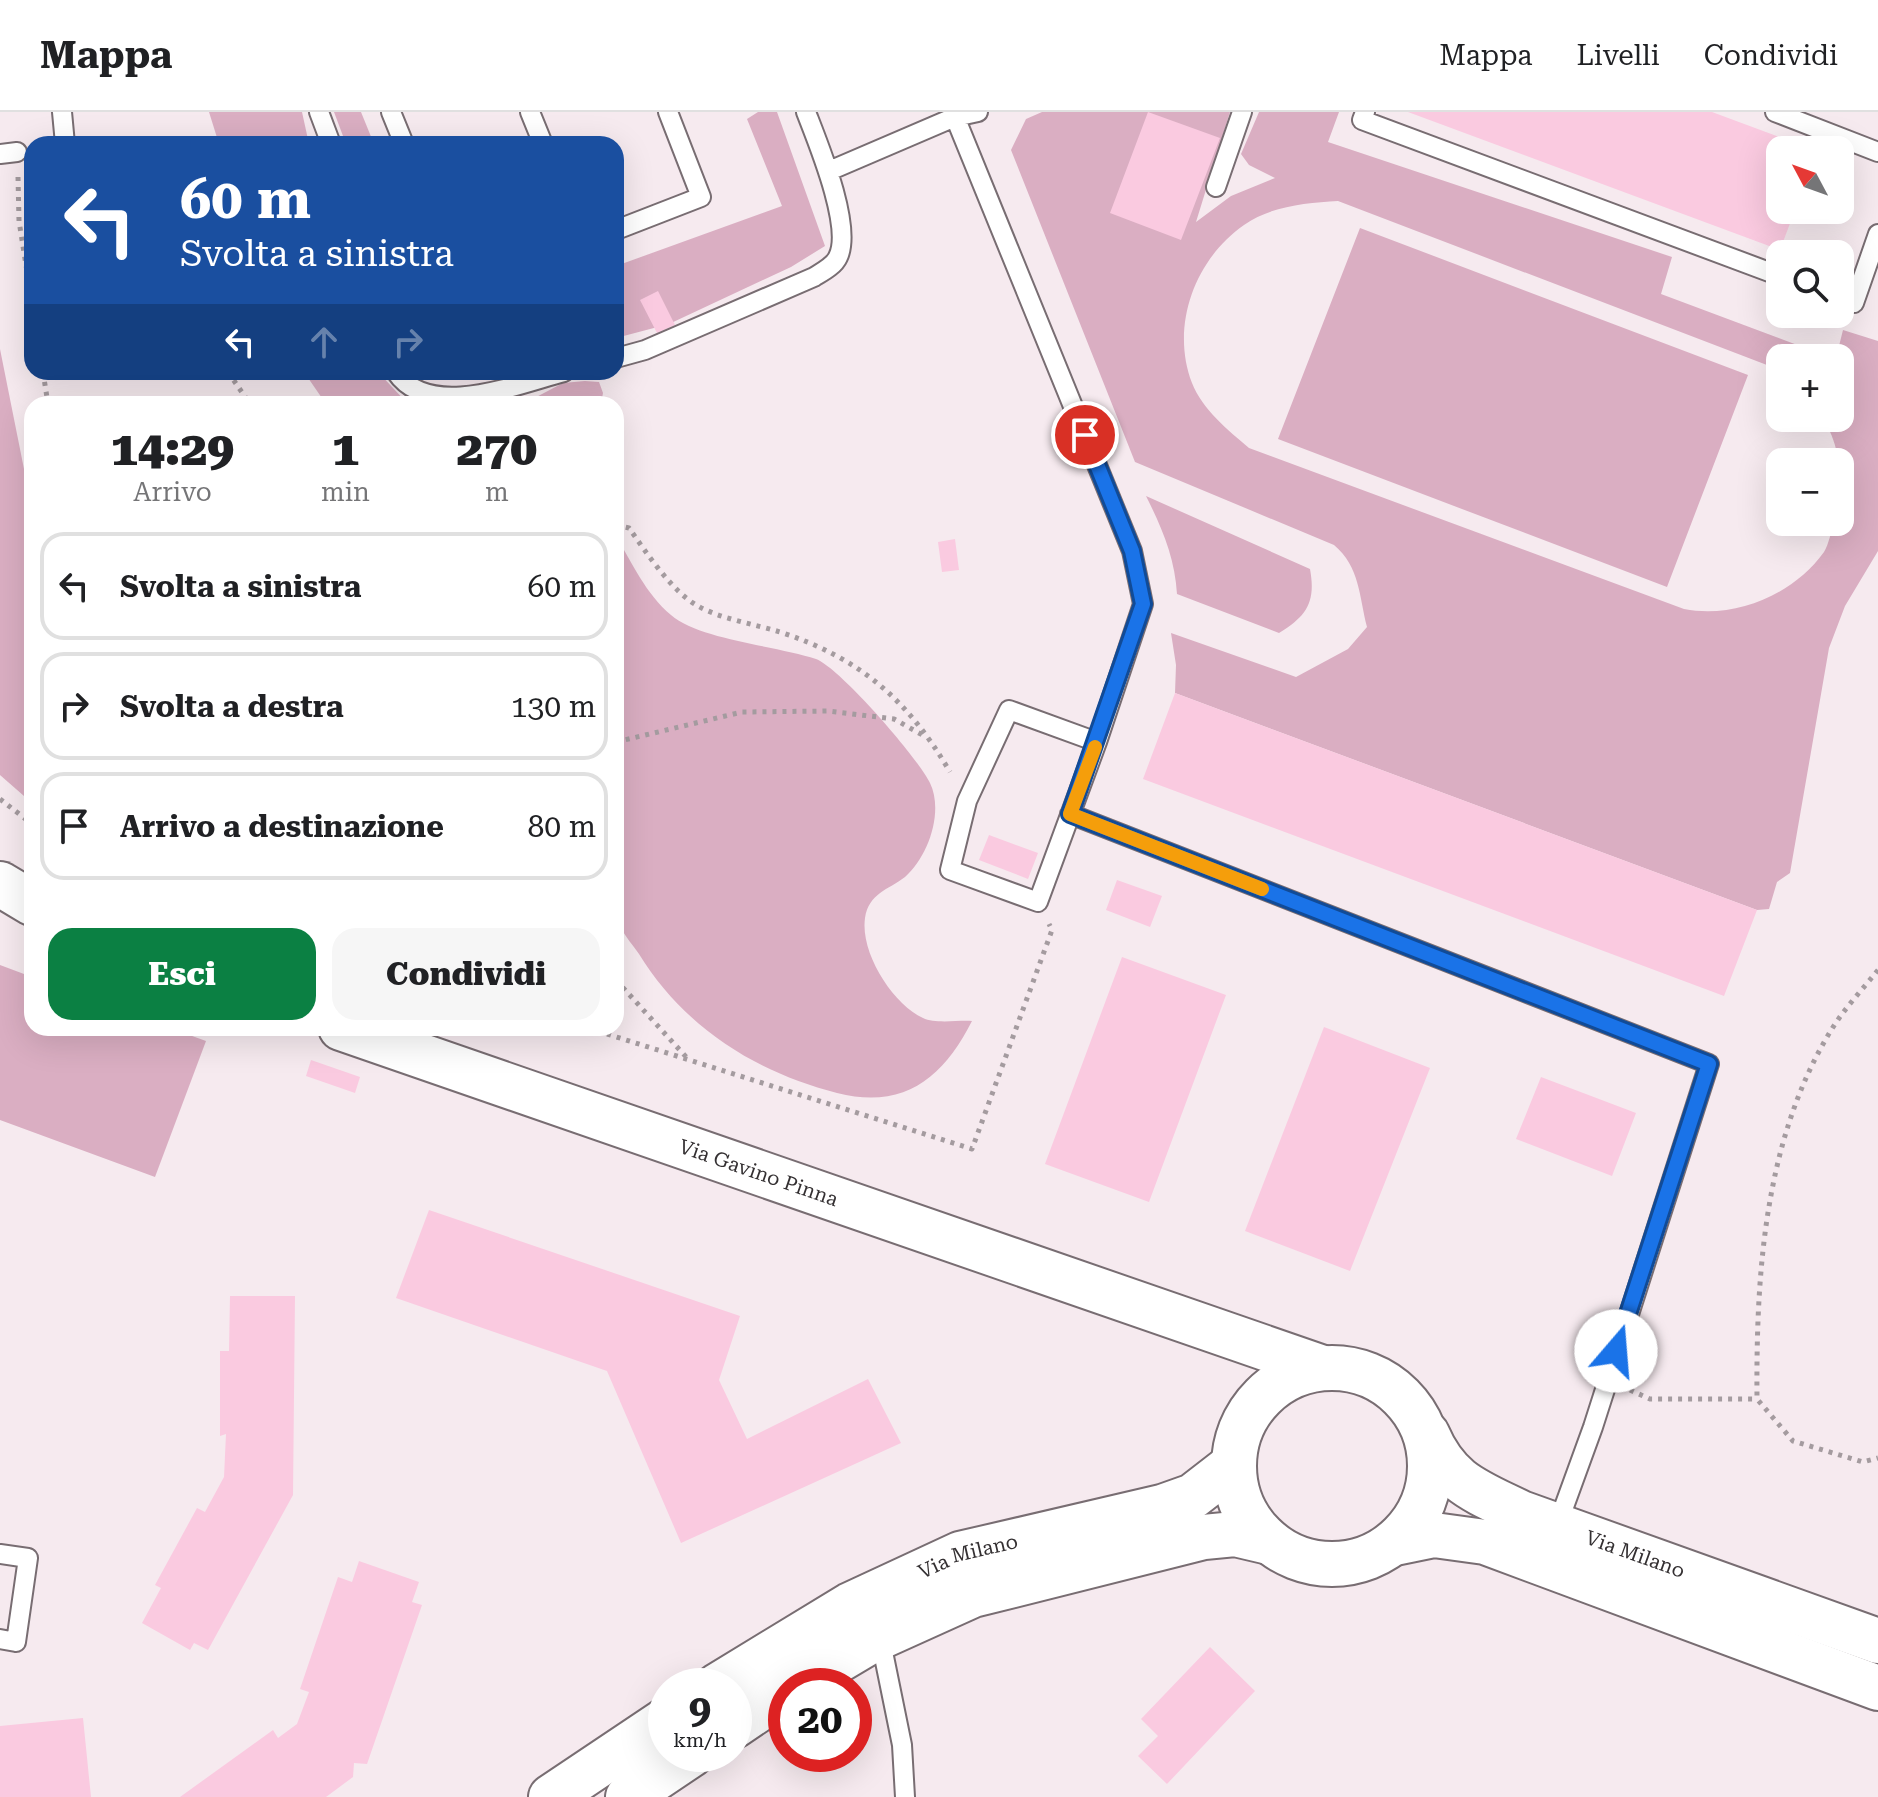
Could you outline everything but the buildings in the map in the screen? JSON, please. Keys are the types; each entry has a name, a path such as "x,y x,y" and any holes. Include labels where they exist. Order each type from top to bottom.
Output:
{"main road":[{"path":"0,884 24,898"},
{"path":"0,917 24,924"},
{"name":"Via Gavino Pinna","path":"364,1036 1320,1367"},
{"name":"Via Gavino Pinna","path":"1177,1319 1198,1330 1227,1355 1240,1379 1244,1423"},
{"path":"1320,1367 1351,1368 1381,1379 1405,1398 1423,1424 1431,1456 1429,1488 1416,1519 1395,1543 1365,1560 1332,1565 1299,1559 1269,1542 1250,1521 1237,1494 1233,1465 1244,1423 1262,1396 1289,1377 1320,1367"},
{"name":"Via Milano","path":"1423,1424 1443,1465 1464,1486 1557,1526 1878,1641"},
{"name":"Via Milano","path":"747,1668 850,1605 960,1554 1162,1507 1193,1496 1233,1465"},
{"name":"Via Milano","path":"826,1668 880,1637 973,1595 1204,1537 1235,1534 1269,1542"},
{"name":"Via Milano","path":"1395,1543 1434,1535 1485,1542 1878,1688"},
{"path":"551,1797 648,1732"},
{"path":"628,1797 665,1772"}],"lane":[{"path":"62,112 64,136"},
{"path":"319,112 328,136"},
{"path":"391,112 401,136"},
{"path":"530,112 540,136"},
{"path":"624,227 701,197 668,112"},
{"path":"624,356 645,350 814,277 837,261 841,247 829,171 806,112"},
{"path":"829,171 956,114 978,112"},
{"path":"1216,187 1242,112"},
{"path":"1365,112 1362,120 1766,271"},
{"path":"1775,112 1878,152"},
{"path":"956,114 1132,551 1143,604 1097,742 1038,902 950,870 967,801 1009,710 1097,742"},
{"path":"1854,303 1878,234"},
{"path":"402,380 427,395 448,396"},
{"path":"474,396 534,380"},
{"path":"1070,814 1709,1064 1557,1526"},
{"path":"0,1554 28,1558 16,1642 0,1639"},
{"path":"880,1637 902,1745 905,1797"}],"path":[{"path":"8,153 24,253"},
{"path":"624,527 629,528 658,567 697,606 811,642 850,660 894,699 931,740 894,719 828,711 742,712 624,740"},
{"path":"0,799 24,818"},
{"path":"613,1036 972,1149 1052,930 1038,902"},
{"path":"1878,970 1830,1032 1796,1104 1772,1182 1756,1345 1757,1399 1793,1441 1863,1462 1878,1458"},
{"path":"624,989 689,1060"},
{"path":"1607,1380 1650,1399 1757,1399"}],"shaded area":[{"path":"209,112 302,112 307,136 216,136"},
{"path":"334,112 361,112 371,136 343,136"},
{"path":"758,112 777,112 825,246 791,267 669,324 624,336 624,263 782,206 747,119"},
{"path":"1042,112 1230,112 1196,222 1231,196 1275,178 1249,165 1241,154 1259,112 1339,112 1328,142 1672,257 1661,294 1795,344 1766,344 1766,365 1338,201 1289,207 1244,225 1212,256 1191,295 1184,339 1192,383 1209,410 1249,448 1684,609 1723,610 1762,600 1780,592 1811,567 1824,552 1830,536 1854,536 1854,448 1835,448 1830,432 1854,432 1854,344 1840,344 1843,330 1878,341 1878,551 1845,606 1829,648 1790,873 1777,882 1769,909 1757,910 1175,693 1176,665 1171,633 1296,677 1348,649 1367,627 1360,593 1354,572 1334,545 1135,462 1011,150 1026,119"},
{"path":"1360,228 1748,375 1667,587 1278,439"},
{"path":"0,349 24,469 24,796 0,775"},
{"path":"310,380 386,380 400,396 320,396"},
{"path":"599,382 602,396 538,396 563,383"},
{"path":"1146,496 1310,569 1312,591 1303,614 1279,633 1177,594 1167,544"},
{"path":"624,550 654,598 684,624 720,636 800,654 827,666 878,715 923,771 934,795 935,807 927,846 905,877 875,897 867,910 865,932 881,976 912,1011 928,1020 972,1021 948,1059 919,1085 902,1093 861,1097 807,1084 750,1059 700,1025 657,980 624,933"},
{"path":"0,965 24,974 24,1036 192,1036 206,1041 155,1177 0,1120"}],"slow traffic":[{"path":"1095,747 1070,814 1262,889"}],"route":[{"path":"1085,435 1132,551 1143,604 1070,814 1709,1064 1616,1351"}]}
